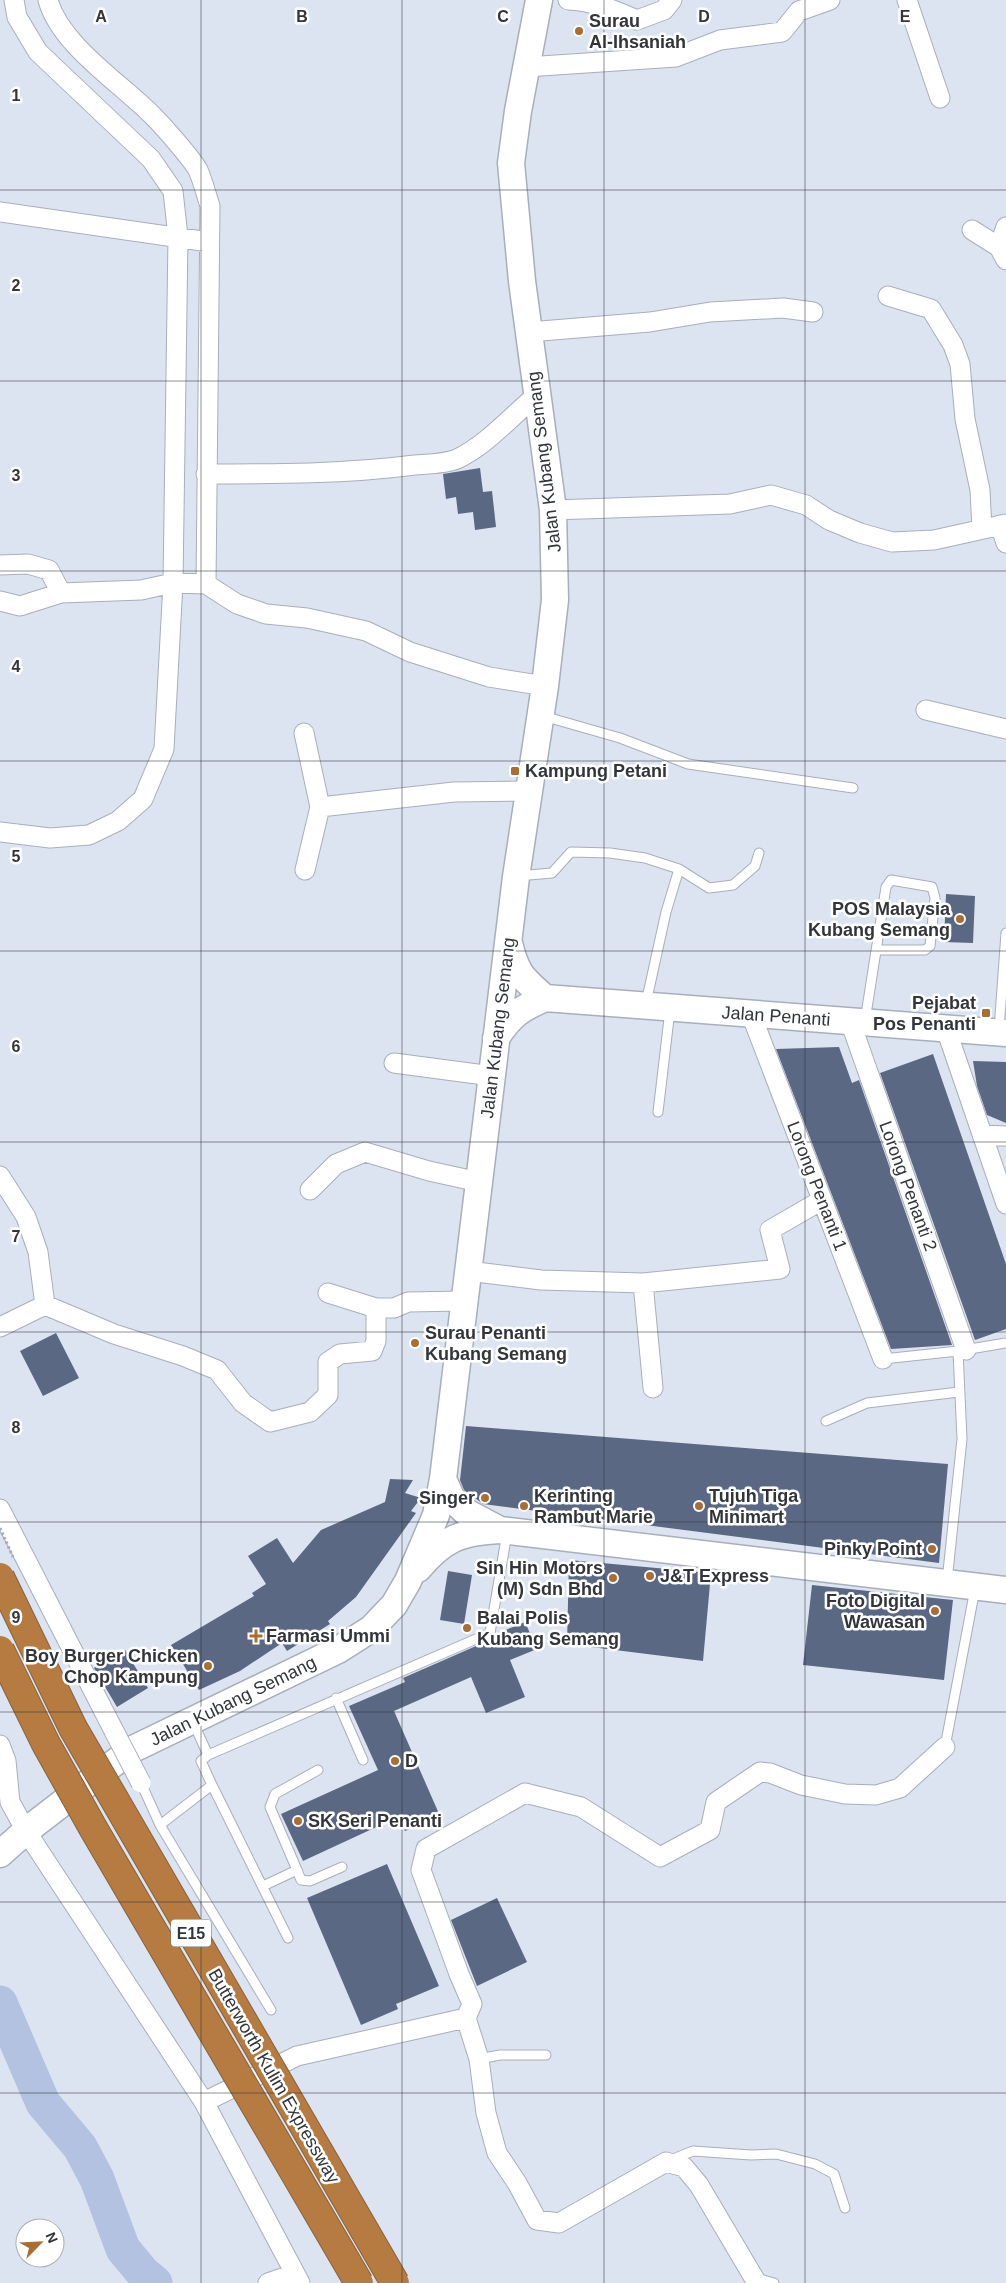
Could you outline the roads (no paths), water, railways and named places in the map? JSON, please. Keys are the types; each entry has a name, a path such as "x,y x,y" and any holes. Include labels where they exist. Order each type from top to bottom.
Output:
{"highway":[{"name":"Butterworth Kulim Expressway","path":"0,1577 77,1736 395,2283"},
{"name":"Butterworth Kulim Expressway","path":"0,1650 46,1744 93,1828 359,2283"}],"main road":[{"name":"Jalan Kubang Semang","path":"15,1841 131,1750 338,1650 371,1629 394,1605 408,1581 436,1515 443,1479 516,877 545,686 555,600 553,510 536,395 511,164 526,66 539,0"},
{"path":"496,1039 508,1020 517,1011 545,998 527,982 514,966 508,940"},
{"name":"Jalan Penanti","path":"545,998 1002,1033"},
{"path":"443,1479 452,1499 466,1512 504,1531"},
{"path":"408,1581 432,1552 449,1540 474,1531 504,1531 1006,1590"}],"street":[{"path":"0,832 50,838 89,835 118,821 143,799 164,749 173,582 178,237 172,191 151,159 38,52 16,17 14,0"},
{"path":"48,0 51,11 67,35 109,77 155,117 197,169 210,206 208,242 206,584"},
{"path":"568,0 582,1 605,7 637,20 664,10 672,0"},
{"path":"526,66 676,57 720,40 782,32 799,11 830,0"},
{"path":"907,0 940,98"},
{"path":"0,212 208,242"},
{"path":"1002,254 1006,226"},
{"path":"972,230 1002,254"},
{"path":"888,296 931,309 953,345 960,364 964,419 980,490 1006,543"},
{"path":"529,332 650,322 710,312 783,308 813,312"},
{"path":"206,474 302,474 386,469 455,460 487,441 536,395"},
{"path":"553,510 730,504 771,495 806,505 829,520 860,533 892,542 934,540 996,526"},
{"path":"0,565 28,564 48,570 61,593"},
{"path":"0,601 20,606 61,593 141,590 173,582 206,584 237,604 266,614 307,618 366,631 410,652 489,677 545,686"},
{"path":"926,710 1006,729"},
{"path":"304,733 320,807 305,870"},
{"path":"320,807 454,792 528,791"},
{"name":"Lorong Penanti 1","path":"751,1014 883,1359"},
{"name":"Lorong Penanti 2","path":"857,1022 962,1351"},
{"path":"946,1029 1006,1204"},
{"path":"394,1063 492,1076"},
{"path":"982,1135 1006,1136"},
{"path":"310,1190 336,1164 366,1152 429,1171 479,1182"},
{"path":"0,1176 26,1217 38,1252 45,1305"},
{"path":"468,1271 541,1280 643,1283 780,1268 770,1230 822,1200"},
{"path":"643,1283 653,1388"},
{"path":"328,1293 376,1308 394,1308 408,1302 464,1301"},
{"path":"0,1327 45,1305 114,1334 183,1356 217,1370 243,1403 270,1422 310,1412 328,1394 328,1362 340,1354 372,1351 376,1341 376,1308"},
{"path":"0,1509 141,1784"},
{"path":"0,1745 6,1761 15,1841 204,2102 297,2279 268,2283"},
{"path":"756,2280 694,2179 684,2167 666,2162 559,2223 537,2220 517,2183 497,2154 486,2113 479,2059 466,2018 472,2004 421,1870 426,1849 525,1793 581,1807 660,1857 710,1830 716,1802 760,1772 770,1773 801,1786 845,1794 876,1795 900,1788 945,1747"},
{"path":"204,2102 298,2056 466,2018"}],"lane":[{"path":"540,716 620,738 688,764 853,788"},
{"path":"516,877 552,872 571,852 610,853 645,858 679,870 709,888 733,885 755,866 759,853"},
{"path":"658,1112 658,1007 666,912 679,870"},
{"path":"857,1022 877,950 886,888 891,880 932,887 935,898 930,946 925,950 877,950"},
{"path":"1002,1033 1006,933"},
{"path":"883,1359 962,1351 1006,1343"},
{"path":"946,1583 962,1439 959,1392 962,1351"},
{"path":"826,1421 867,1403 959,1392"},
{"path":"288,1938 201,1761 208,1755 490,1632 504,1531"},
{"path":"945,1747 975,1586"},
{"path":"336,1698 363,1760"},
{"path":"191,1720 208,1755"},
{"path":"318,1770 275,1794 270,1807 301,1880 310,1881 342,1867"},
{"path":"141,1784 160,1826 271,2010"},
{"path":"160,1826 212,1785"},
{"path":"262,1886 296,1870"},
{"path":"479,2059 500,2054 546,2055"},
{"path":"666,2162 693,2151 792,2157 815,2164 834,2174 845,2208"},
{"path":"756,2280 774,2283"}],"waterway":[{"path":"0,2003 43,2103 80,2147 97,2179 123,2249 143,2273 155,2283"}],"place":[{"name":"Surau Al-Ihsaniah","path":"579,31"},
{"name":"Kampung Petani","path":"515,771"},
{"name":"POS Malaysia Kubang Semang","path":"960,919"},
{"name":"Pejabat Pos Penanti","path":"986,1013"},
{"name":"Surau Penanti Kubang Semang","path":"415,1343"},
{"name":"Singer","path":"485,1498"},
{"name":"Kerinting Rambut Marie","path":"524,1506"},
{"name":"Tujuh Tiga Minimart","path":"699,1506"},
{"name":"Pinky Point","path":"932,1549"},
{"name":"J&T Express","path":"650,1576"},
{"name":"Sin Hin Motors (M) Sdn Bhd","path":"613,1578"},
{"name":"Foto Digital Wawasan","path":"935,1611"},
{"name":"Balai Polis Kubang Semang","path":"467,1628"},
{"name":"Farmasi Ummi","path":"256,1636"},
{"name":"Boy Burger Chicken Chop Kampung","path":"208,1666"},
{"name":"D","path":"395,1761"},
{"name":"SK Seri Penanti","path":"298,1821"}]}
